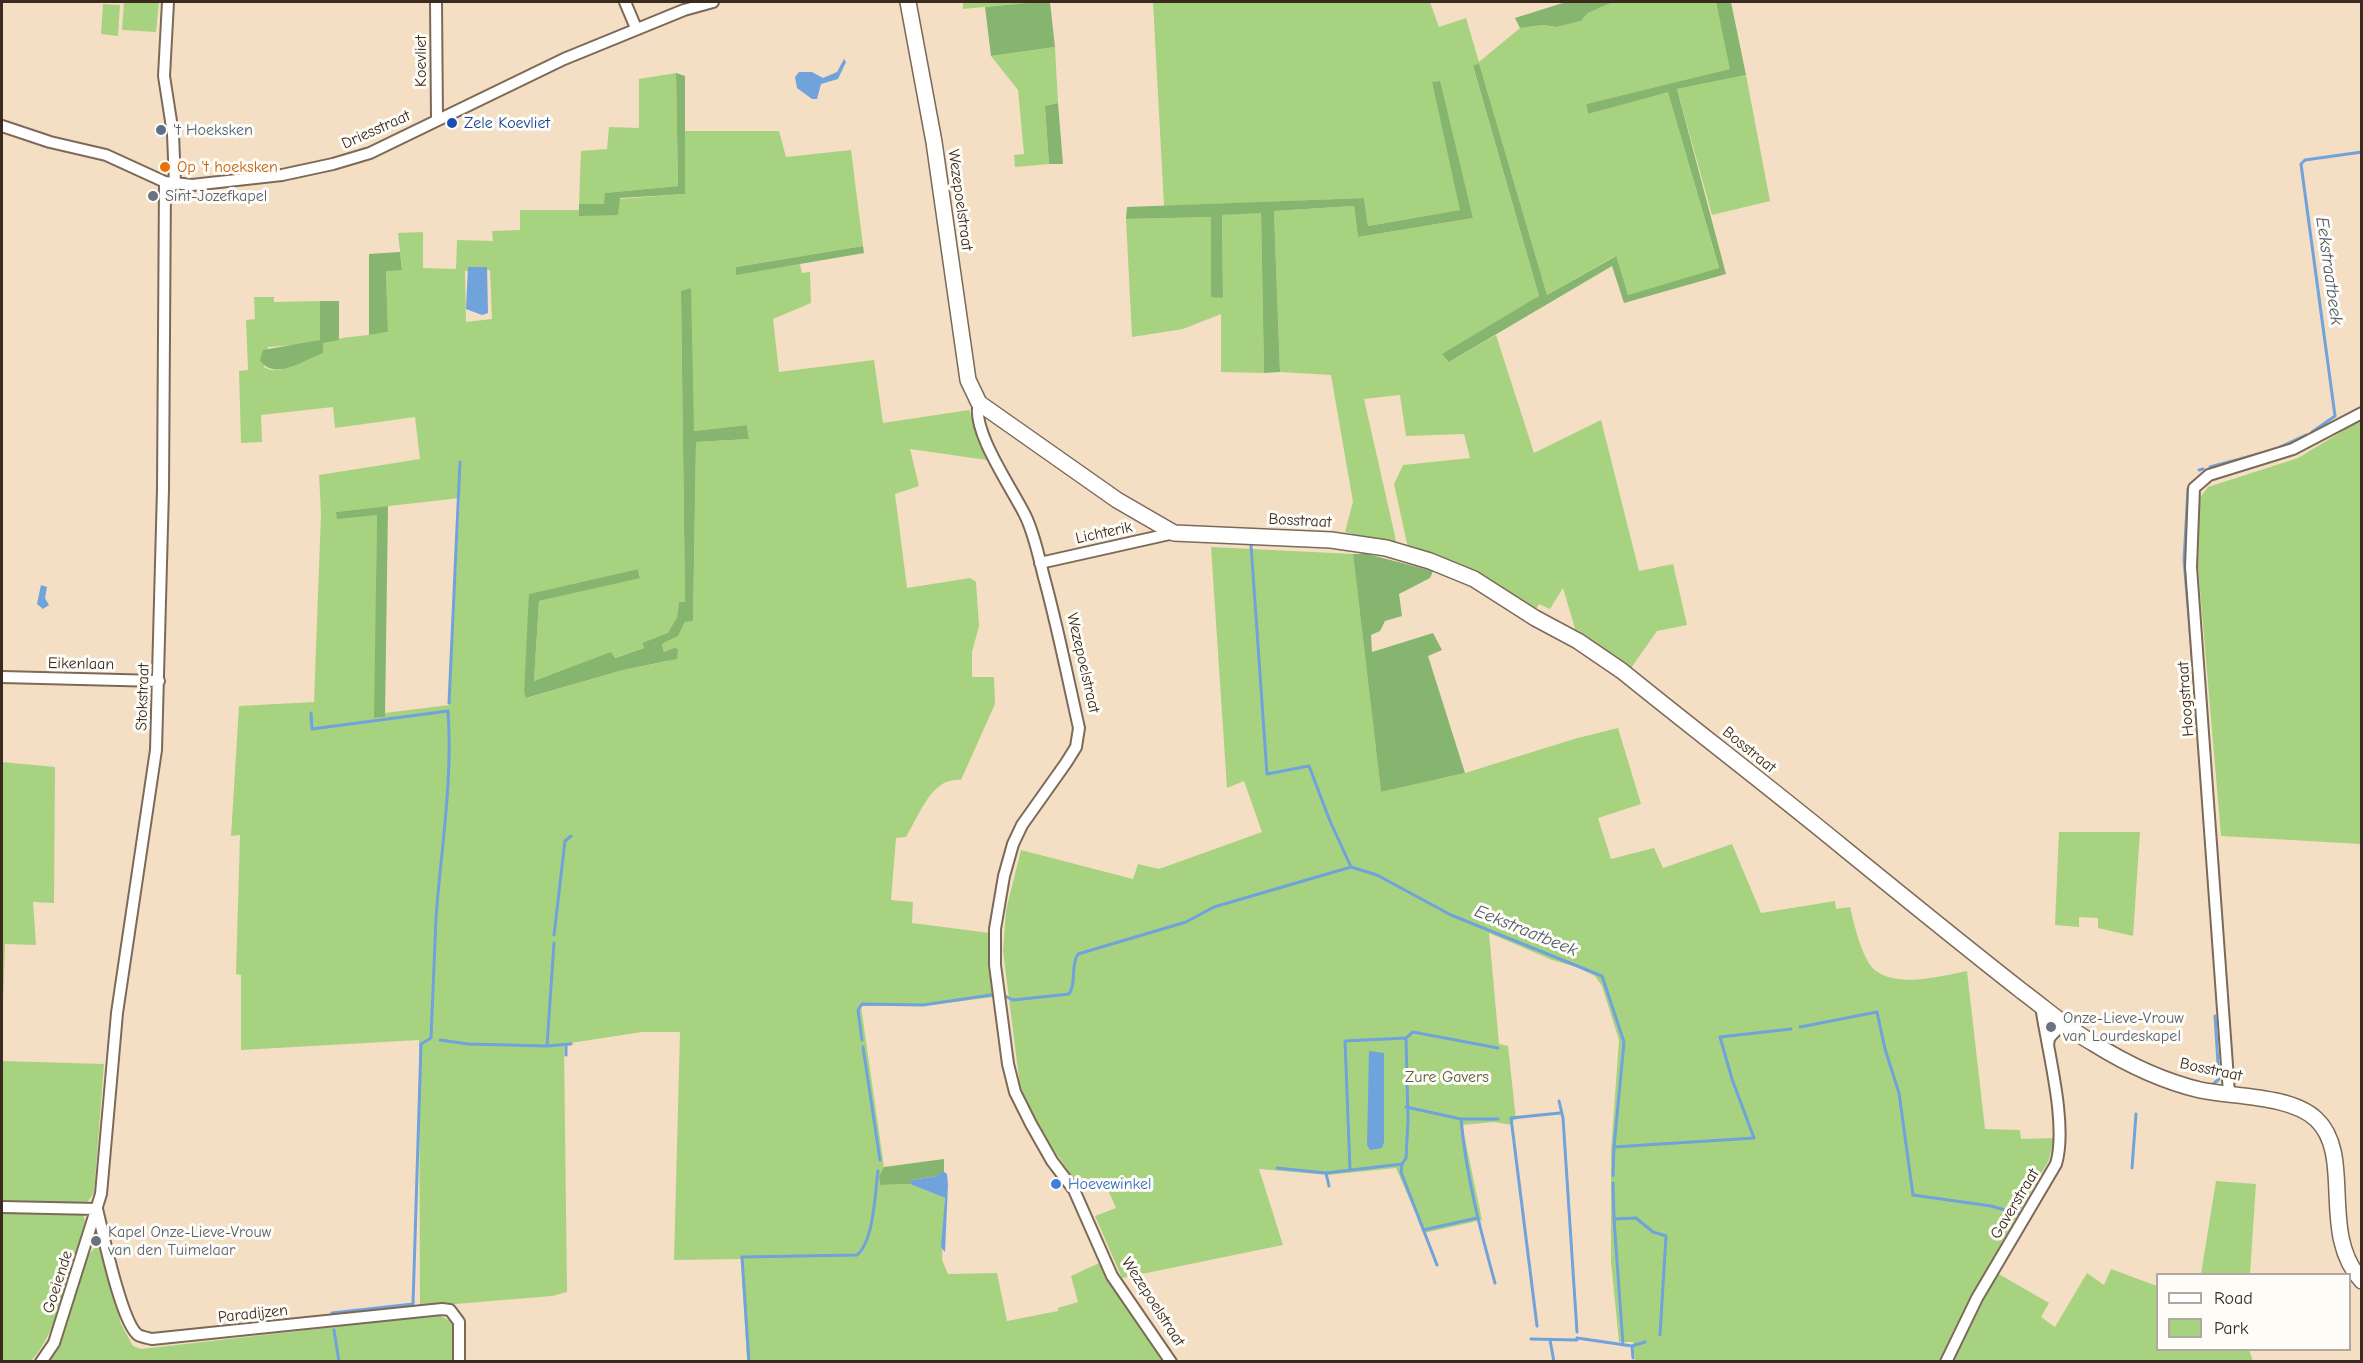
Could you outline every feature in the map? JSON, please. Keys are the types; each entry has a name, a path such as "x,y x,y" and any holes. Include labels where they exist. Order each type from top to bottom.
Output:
{"street":[{"name":"Stokstraat","path":"97,1209 105,1168 117,1013 156,750 173,134 164,76 168,2"},
{"name":"Koevliet","path":"436,2 437,120"},
{"path":"625,2 636,28"},
{"name":"Driesstraat","path":"2,126 50,142 106,155 170,183 212,184 282,175 370,153 564,59 636,28 713,2"},
{"name":"Wezepoelstraat","path":"908,2 934,142 968,380 979,403 977,413 980,425 993,457 1025,516 1040,563 1079,728 1076,747 1022,825 1012,844 1004,876 995,929 995,965 1008,1064 1015,1092 1025,1113 1052,1161 1074,1190 1112,1276 1171,1362"},
{"name":"Bosstraat","path":"979,403 1117,500 1174,533 1331,540 1386,548 1431,561 1474,579 1622,671 2040,1006 2093,1044 2131,1064 2200,1090 2229,1093 2297,1108 2316,1119 2327,1133 2333,1148 2339,1239 2347,1261 2361,1281"},
{"name":"Hoogstraat","path":"2229,1093 2191,567 2194,488 2209,475 2293,449 2361,412"},
{"name":"Lichterik","path":"1040,563 1174,533"},
{"name":"Eikenlaan","path":"2,677 159,681"},
{"name":"Gaverstraat","path":"1946,1362 1977,1298 2056,1164 2060,1152 2060,1134 2040,1006"},
{"path":"2048,1050 2049,1038 2063,1023"},
{"path":"2,1207 97,1209"},
{"name":"Goeiende","path":"41,1362 54,1342 97,1209"},
{"name":"Paradijzen","path":"97,1209 116,1283 132,1327 139,1335 152,1339 442,1309 450,1310 459,1322 459,1362"}],"green space":[{"path":"124,2 159,2 156,32 122,30"},
{"path":"963,2 1037,2 963,9"},
{"path":"1050,2 1055,47 991,56 985,7"},
{"path":"1153,2 1430,2 1439,27 1466,18 1479,62 1520,28 1543,25 1557,27 1581,21 1588,13 1613,2 1716,2 1731,69 1586,104 1588,114 1668,91 1719,269 1628,295 1615,256 1547,295 1479,63 1473,67 1539,296 1449,362 1496,335 1534,453 1601,420 1639,571 1673,564 1687,625 1657,631 1631,668 1578,630 1576,632 1563,588 1550,609 1539,604 1535,611 1473,571 1408,548 1394,484 1403,465 1470,458 1464,434 1406,436 1400,395 1364,399 1397,545 1345,532 1353,502 1331,375 1280,372 1274,211 1354,206 1358,237 1473,218 1439,81 1432,82 1461,210 1368,226 1364,198 1164,206"},
{"path":"1566,2 1613,2 1588,13 1581,21 1557,27 1543,25 1520,28 1515,18"},
{"path":"1716,2 1731,2 1746,75 1677,89 1726,274 1624,303 1612,266 1449,362 1442,354 1539,296 1473,66 1479,63 1547,295 1616,256 1628,295 1719,268 1668,92 1588,114 1586,104 1730,69"},
{"path":"103,4 120,5 118,36 101,34"},
{"path":"1055,47 1058,103 1045,106 1049,164 1015,167 1014,155 1024,154 1018,90 991,56"},
{"path":"676,73 678,186 605,193 605,204 579,204 581,151 607,149 609,127 639,128 639,79"},
{"path":"676,73 685,76 685,194 620,198 618,215 579,216 579,204 604,204 605,193 678,186"},
{"path":"1746,75 1770,201 1712,215 1677,89"},
{"path":"1440,81 1473,218 1358,237 1354,206 1274,211 1280,372 1264,373 1261,213 1222,215 1223,298 1211,297 1211,217 1126,219 1127,207 1364,198 1368,226 1460,210 1432,82"},
{"path":"1058,103 1063,164 1049,164 1045,106"},
{"path":"685,131 779,131 786,157 851,150 863,246 736,267 736,274 800,264 802,273 810,272 811,303 773,319 779,372 874,360 883,423 969,410 987,460 910,449 919,486 895,494 907,588 970,578 976,582 979,626 972,652 972,677 994,677 995,704 961,780 951,780 934,791 927,799 906,837 896,838 891,900 913,902 912,923 990,933 993,997 923,1006 861,1006 884,1167 879,1176 880,1185 910,1184 945,1198 942,1260 948,1274 997,1273 1007,1321 1058,1311 1058,1308 1078,1302 1071,1276 1099,1263 1162,1361 747,1361 741,1259 674,1260 680,1032 642,1032 564,1044 567,1292 552,1296 420,1307 419,1040 241,1050 241,975 236,974 240,835 231,836 239,706 314,702 321,514 319,475 420,459 415,417 335,428 333,407 261,415 262,442 241,443 239,371 248,370 246,320 255,319 254,297 274,297 274,302 320,301 320,340 297,345 268,347 264,367 279,370 294,363 322,343 388,332 386,270 402,269 398,233 423,232 423,268 456,269 457,240 493,241 492,231 520,230 520,210 579,210 579,215 618,215 619,199 685,194","holes":["490,270 492,319 466,322 465,271","681,291 694,431 747,425 749,439 696,442 693,620 685,622 678,636 662,644 664,652 674,648 668,661 623,670 527,698 524,691 530,594 638,569 640,577 539,601 534,681 611,653 614,658 644,648 642,643 668,634 677,617 679,602 685,602","460,498 449,705 385,713 385,717 375,718 377,515 336,512"]},
{"path":"1261,212 1264,373 1221,372 1221,314 1183,329 1132,337 1126,219 1211,217 1211,296 1223,298 1222,215"},
{"path":"863,246 864,253 736,275 736,267"},
{"path":"400,252 402,270 386,271 388,332 369,335 369,254"},
{"path":"691,288 694,431 747,425 749,439 696,442 693,621 685,622 678,636 662,644 664,652 674,648 678,649 677,659 623,670 526,698 524,691 529,594 638,569 640,578 539,601 534,681 611,652 615,658 644,648 642,643 668,633 677,617 679,602 685,602 681,291"},
{"path":"320,301 339,301 339,340 323,343 323,353 290,367 273,369 266,366 260,360 263,350 320,340"},
{"path":"2361,420 2361,844 2221,836 2198,566 2199,499 2208,487 2298,458"},
{"path":"388,506 385,717 374,718 377,515 337,519 336,512"},
{"name":"Zure Gavers","path":"1211,547 1353,554 1381,792 1465,773 1574,739 1618,728 1641,804 1598,818 1611,859 1654,848 1663,868 1732,844 1761,913 1835,901 1836,909 1850,907 1863,951 1876,971 1897,979 1909,980 1967,971 1985,1129 2020,1130 2021,1139 2054,1138 2049,1160 1967,1303 1939,1361 1635,1361 1633,1342 1619,1342 1611,1262 1611,1151 1619,1040 1602,986 1595,976 1577,967 1552,960 1489,933 1499,1044 1508,1046 1516,1120 1512,1121 1512,1125 1494,1122 1462,1125 1482,1220 1424,1233 1396,1168 1328,1175 1259,1169 1283,1245 1122,1278 1095,1216 1116,1208 1102,1177 1080,1188 1038,1127 1020,1086 1003,951 1006,910 1021,850 1133,879 1138,864 1159,869 1262,832 1244,781 1227,788"},
{"path":"1353,554 1367,554 1433,571 1430,578 1399,594 1402,616 1385,621 1380,631 1371,635 1372,652 1433,633 1442,650 1428,656 1465,773 1381,792"},
{"path":"2,762 55,767 54,903 33,902 36,945 5,944 2,1035"},
{"path":"2059,832 2140,832 2133,936 2098,928 2098,918 2079,917 2079,927 2055,925"},
{"path":"2,1061 104,1064 94,1193 86,1204 2,1201"},
{"path":"944,1159 944,1172 937,1176 912,1180 910,1184 880,1185 879,1176 884,1167"},
{"path":"2216,1181 2256,1184 2250,1273 2201,1273"},
{"path":"2,1212 83,1214 85,1221 58,1314 31,1361 2,1362"},
{"path":"96,1247 103,1250 121,1324 133,1346 141,1349 439,1315 454,1323 454,1361 48,1362 63,1337 85,1262"},
{"path":"2111,1269 2156,1286 2156,1351 2249,1351 2253,1361 1953,1362 1997,1273 2049,1303 2041,1317 2055,1327 2087,1273 2104,1285"}],"water":[{"path":"844,59 846,62 838,79 821,84 817,99 812,99 797,88 795,77 799,72 812,72 823,78 837,72"},
{"path":"468,267 487,267 488,313 482,315 466,309"},
{"path":"41,585 47,587 45,598 49,605 43,609 37,604"},
{"path":"1369,1051 1384,1053 1384,1142 1382,1148 1370,1150 1367,1145"},
{"path":"943,1171 947,1174 948,1185 945,1252 941,1247 945,1198 910,1184 912,1180 937,1176"}],"waterway":[{"name":"Eekstraatbeek","path":"2312,432 2335,416 2301,164 2305,160 2362,152"},
{"name":"Eekstraatbeek","path":"2278,448 2306,435"},
{"name":"Eekstraatbeek","path":"2210,467 2266,452"},
{"path":"449,703 460,462"},
{"name":"Eekstraatbeek","path":"2199,470 2203,469"},
{"name":"Eekstraatbeek","path":"2188,489 2184,560 2193,664"},
{"path":"1251,545 1267,774 1309,766 1351,867"},
{"path":"311,713 312,729 448,711 449,737 448,789 436,918 431,1038 421,1044 413,1304 332,1313"},
{"path":"554,935 565,841 571,836"},
{"name":"Eekstraatbeek","path":"1005,996 1013,1000 1069,994 1073,985 1074,964 1078,954 1186,922 1214,907 1351,867 1377,875 1451,915 1602,976 1624,1042 1614,1147 1754,1138 1732,1079 1720,1037 1791,1029"},
{"path":"440,1040 468,1044 547,1046 554,943"},
{"name":"Eekstraatbeek","path":"862,1040 858,1010 862,1004 923,1005 991,995"},
{"name":"Eekstraatbeek","path":"1800,1027 1877,1012 1885,1049 1899,1093 1913,1195 1991,1206 2019,1214"},
{"name":"Eekstraatbeek","path":"2212,1085 2219,1079 2215,1016"},
{"path":"1406,1038 1413,1032 1498,1048"},
{"path":"1350,1170 1345,1041 1406,1038 1408,1120 1406,1158 1401,1172 1437,1265"},
{"path":"547,1046 571,1044"},
{"path":"566,1045 566,1055"},
{"name":"Eekstraatbeek","path":"863,1047 880,1160"},
{"path":"1559,1101 1563,1118 1577,1332"},
{"path":"1406,1107 1461,1119 1498,1119"},
{"path":"1537,1326 1511,1118 1560,1113"},
{"name":"Eekstraatbeek","path":"2132,1168 2136,1114"},
{"path":"1461,1119 1470,1181 1495,1283"},
{"path":"1613,1176 1614,1147"},
{"path":"1277,1168 1326,1173 1402,1164"},
{"name":"Eekstraatbeek","path":"749,1362 742,1257 857,1255 863,1248 870,1228 878,1171"},
{"path":"1326,1173 1329,1186"},
{"path":"1613,1183 1614,1219 1636,1218 1653,1232 1666,1236 1660,1335"},
{"path":"1423,1230 1477,1218"},
{"path":"1614,1219 1623,1345"},
{"path":"334,1330 339,1362"},
{"path":"1577,1338 1632,1346 1633,1358"},
{"path":"1531,1339 1577,1340"},
{"path":"1550,1340 1554,1362"},
{"path":"1632,1346 1645,1342"}],"place":[{"name":"Zele Koevliet","path":"452,123"},
{"name":"'t Hoeksken","path":"161,130"},
{"name":"Op 't hoeksken","path":"165,167"},
{"name":"Sint-Jozefkapel","path":"153,196"},
{"name":"Onze-Lieve-Vrouw van Lourdeskapel","path":"2051,1027"},
{"name":"Hoevewinkel","path":"1056,1184"},
{"name":"Kapel Onze-Lieve-Vrouw van den Tuimelaar","path":"96,1241"}]}
